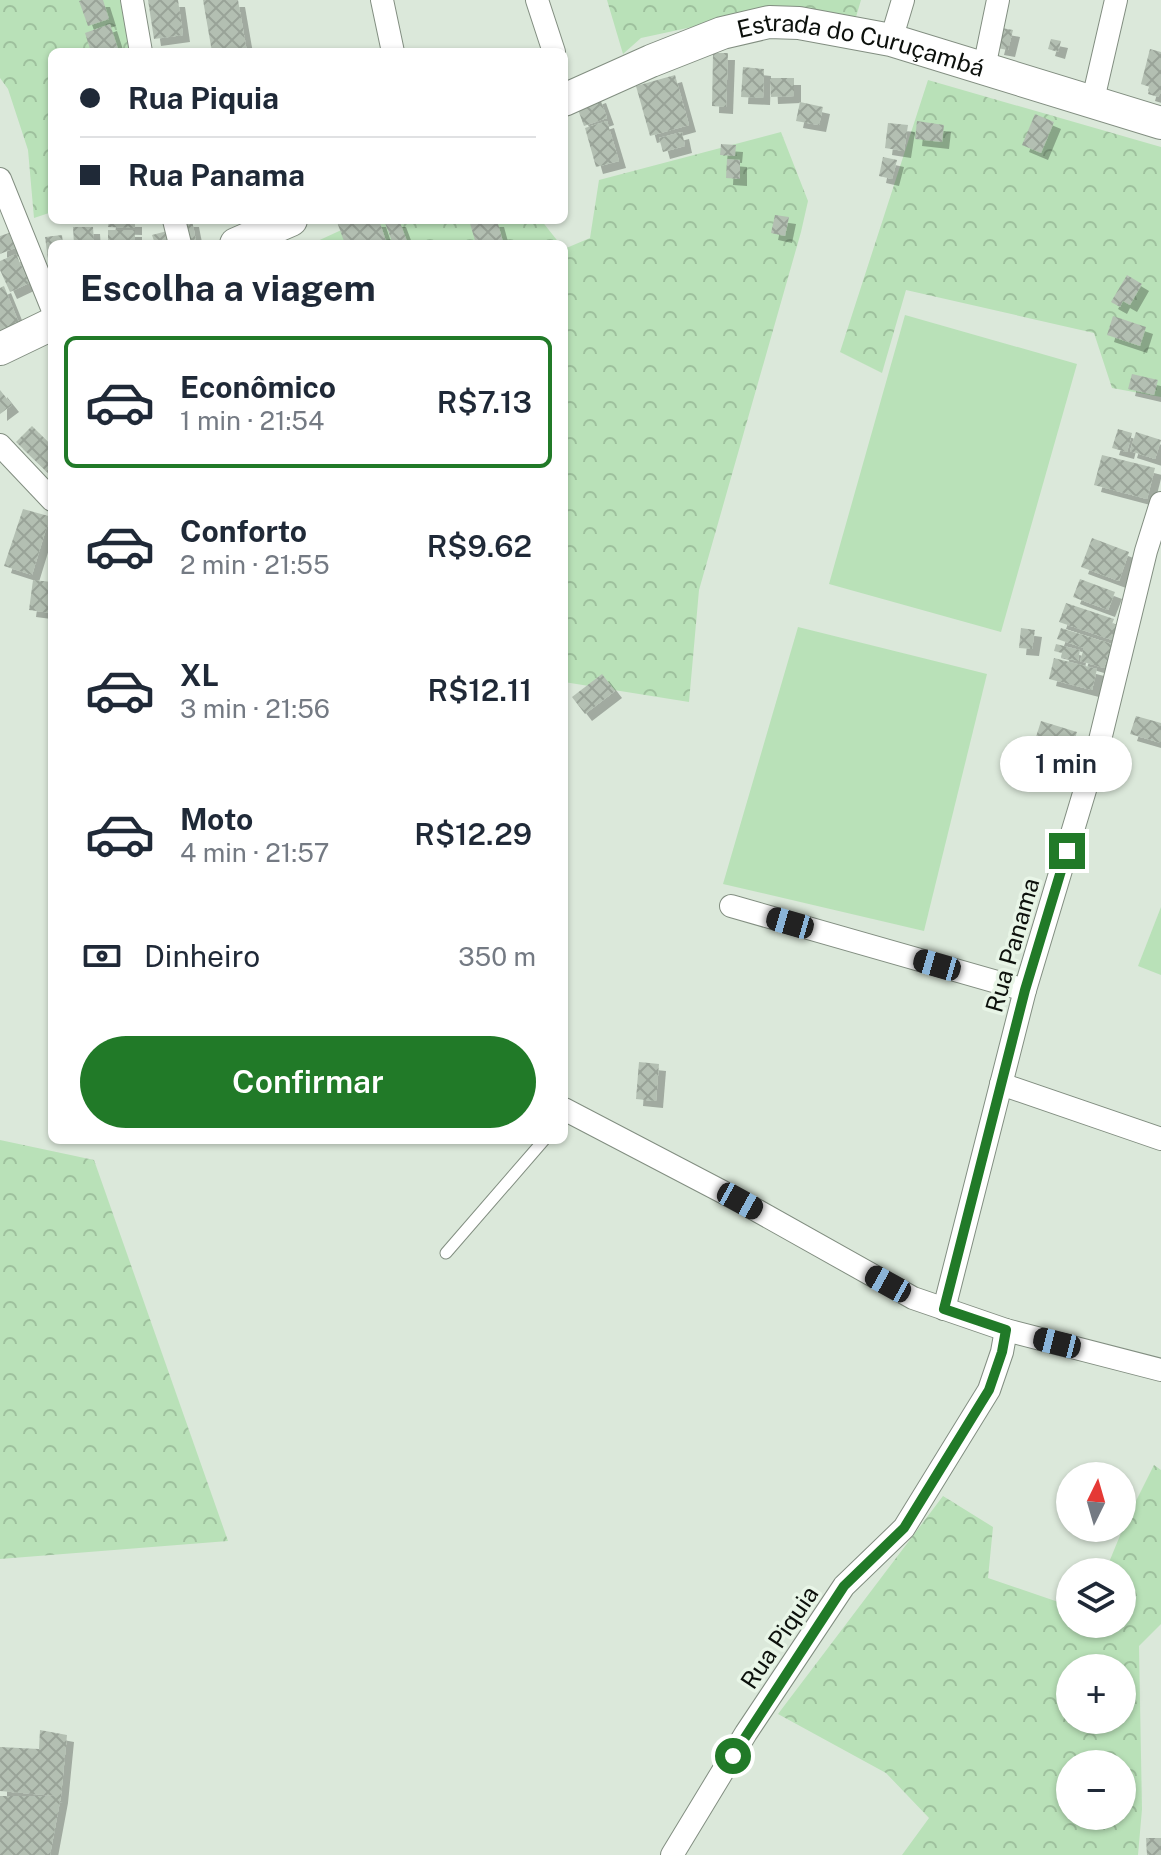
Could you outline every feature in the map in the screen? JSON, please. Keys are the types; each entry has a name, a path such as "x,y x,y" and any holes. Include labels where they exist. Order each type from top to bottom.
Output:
{"street":[{"path":"132,0 140,48"},
{"path":"382,0 392,48"},
{"path":"537,0 553,48"},
{"path":"891,40 903,0"},
{"path":"984,68 998,0"},
{"path":"1092,104 1116,0"},
{"name":"Estrada do Curuçambá","path":"568,93 722,33 769,22 799,23 891,40 1161,123"},
{"path":"0,179 48,298"},
{"path":"245,240 282,224"},
{"path":"0,349 48,326"},
{"path":"0,445 48,496"},
{"name":"Rua Panama","path":"944,1309 1025,990 1100,740 1146,551 1161,503"},
{"path":"731,906 1025,990"},
{"path":"1001,1084 1161,1139"},
{"path":"568,1114 740,1201 913,1298 1006,1330 1161,1370"},
{"name":"Rua Piquia","path":"672,1855 746,1733 844,1586 904,1528 989,1390 1006,1330"}],"lane":[{"path":"446,1253 541,1144"}],"green space":[{"path":"0,0 125,0 132,48 48,48 48,213 34,218 28,150 8,89 0,78"},
{"path":"607,0 861,0 856,17 766,11 641,38 623,54"},
{"path":"928,80 1161,147 1161,397 1112,388 1094,333 906,290 882,373 840,352"},
{"path":"781,132 808,201 699,590 689,702 568,683 568,247 590,238 599,180"},
{"path":"354,224 544,224 557,240 320,240"},
{"path":"905,315 1077,364 1001,632 829,584"},
{"path":"798,627 987,674 924,931 723,884"},
{"path":"1161,907 1161,975 1138,966"},
{"path":"0,1140 94,1160 228,1541 0,1559"},
{"path":"1154,1465 1161,1470 1161,1624 1139,1646 1142,1809 1138,1855 902,1855 929,1818 886,1773 778,1714 943,1496 993,1527 988,1578 1056,1601 1056,1638 1136,1638 1136,1558 1111,1558 1117,1542 1136,1542 1136,1501"}],"building":[{"path":"103,0 109,19 88,26 79,1"},
{"path":"148,0 178,0 183,35 154,39"},
{"path":"203,0 238,0 246,48 211,48"},
{"path":"110,24 118,48 90,48 85,33"},
{"path":"1002,28 1013,30 1008,50 997,48"},
{"path":"1051,39 1061,41 1058,52 1048,49"},
{"path":"1150,49 1161,52 1161,92 1158,97 1148,94 1150,87 1141,84"},
{"path":"713,53 728,53 726,107 712,106"},
{"path":"743,67 764,69 763,98 741,97"},
{"path":"675,75 689,125 650,136 636,86"},
{"path":"770,78 794,78 794,96 771,97"},
{"path":"599,96 607,118 584,126 576,104"},
{"path":"800,102 823,107 819,125 796,121"},
{"path":"1035,114 1054,122 1041,153 1022,145"},
{"path":"607,121 619,161 596,167 585,128"},
{"path":"917,121 944,125 942,142 915,139"},
{"path":"888,123 908,125 904,151 885,148"},
{"path":"682,132 685,146 663,152 659,138"},
{"path":"721,144 736,145 735,156 720,155"},
{"path":"883,157 897,160 892,179 879,176"},
{"path":"727,159 740,160 740,179 726,178"},
{"path":"775,215 789,217 785,236 771,233"},
{"path":"108,224 135,224 135,228 108,227"},
{"path":"182,224 193,224 196,240 184,240"},
{"path":"338,224 380,224 386,240 344,240"},
{"path":"386,224 400,224 406,240 392,240"},
{"path":"470,224 498,224 502,240 475,240"},
{"path":"73,227 93,227 94,240 74,240"},
{"path":"108,230 135,230 135,240 108,240"},
{"path":"171,230 174,240 154,240 152,235"},
{"path":"9,233 15,248 0,254 0,236"},
{"path":"62,235 63,240 48,240 48,259 45,237"},
{"path":"16,254 29,283 10,292 0,270 0,261"},
{"path":"1127,275 1142,284 1130,305 1123,301 1120,307 1111,302"},
{"path":"4,286 21,328 0,336 0,288"},
{"path":"1113,316 1146,327 1140,346 1107,335"},
{"path":"1132,374 1158,380 1154,395 1128,389"},
{"path":"0,390 12,405 0,414"},
{"path":"32,426 48,442 48,469 46,471 16,442"},
{"path":"1118,429 1132,433 1127,452 1112,448"},
{"path":"1136,432 1161,440 1155,459 1130,451"},
{"path":"1102,455 1155,468 1147,499 1094,485"},
{"path":"23,509 48,516 48,526 32,575 4,566"},
{"path":"1092,538 1129,552 1119,581 1081,567"},
{"path":"1080,579 1115,592 1108,610 1073,597"},
{"path":"33,580 48,582 48,612 29,610"},
{"path":"1066,603 1114,619 1112,624 1117,626 1112,640 1059,622"},
{"path":"1021,628 1035,630 1032,649 1019,648"},
{"path":"1061,628 1112,644 1104,668 1080,661 1084,648 1057,639"},
{"path":"1056,644 1080,650 1078,661 1061,657 1062,653 1054,651"},
{"path":"1054,658 1097,669 1092,690 1049,679"},
{"path":"602,674 615,691 585,714 572,697"},
{"path":"1136,716 1161,723 1161,743 1130,734"},
{"path":"1041,721 1077,732 1071,751 1035,740"},
{"path":"1026,741 1057,751 1050,770 1019,760"},
{"path":"639,1062 659,1064 656,1101 636,1099"},
{"path":"40,1730 67,1735 61,1796 50,1855 0,1855 0,1796 56,1796 0,1791 0,1747 39,1749"},
{"path":"1146,1838 1161,1838 1161,1855 1147,1855"}],"route":[{"path":"733,1756 844,1586 904,1528 989,1390 1006,1330 944,1309 1025,990 1067,851"}]}
